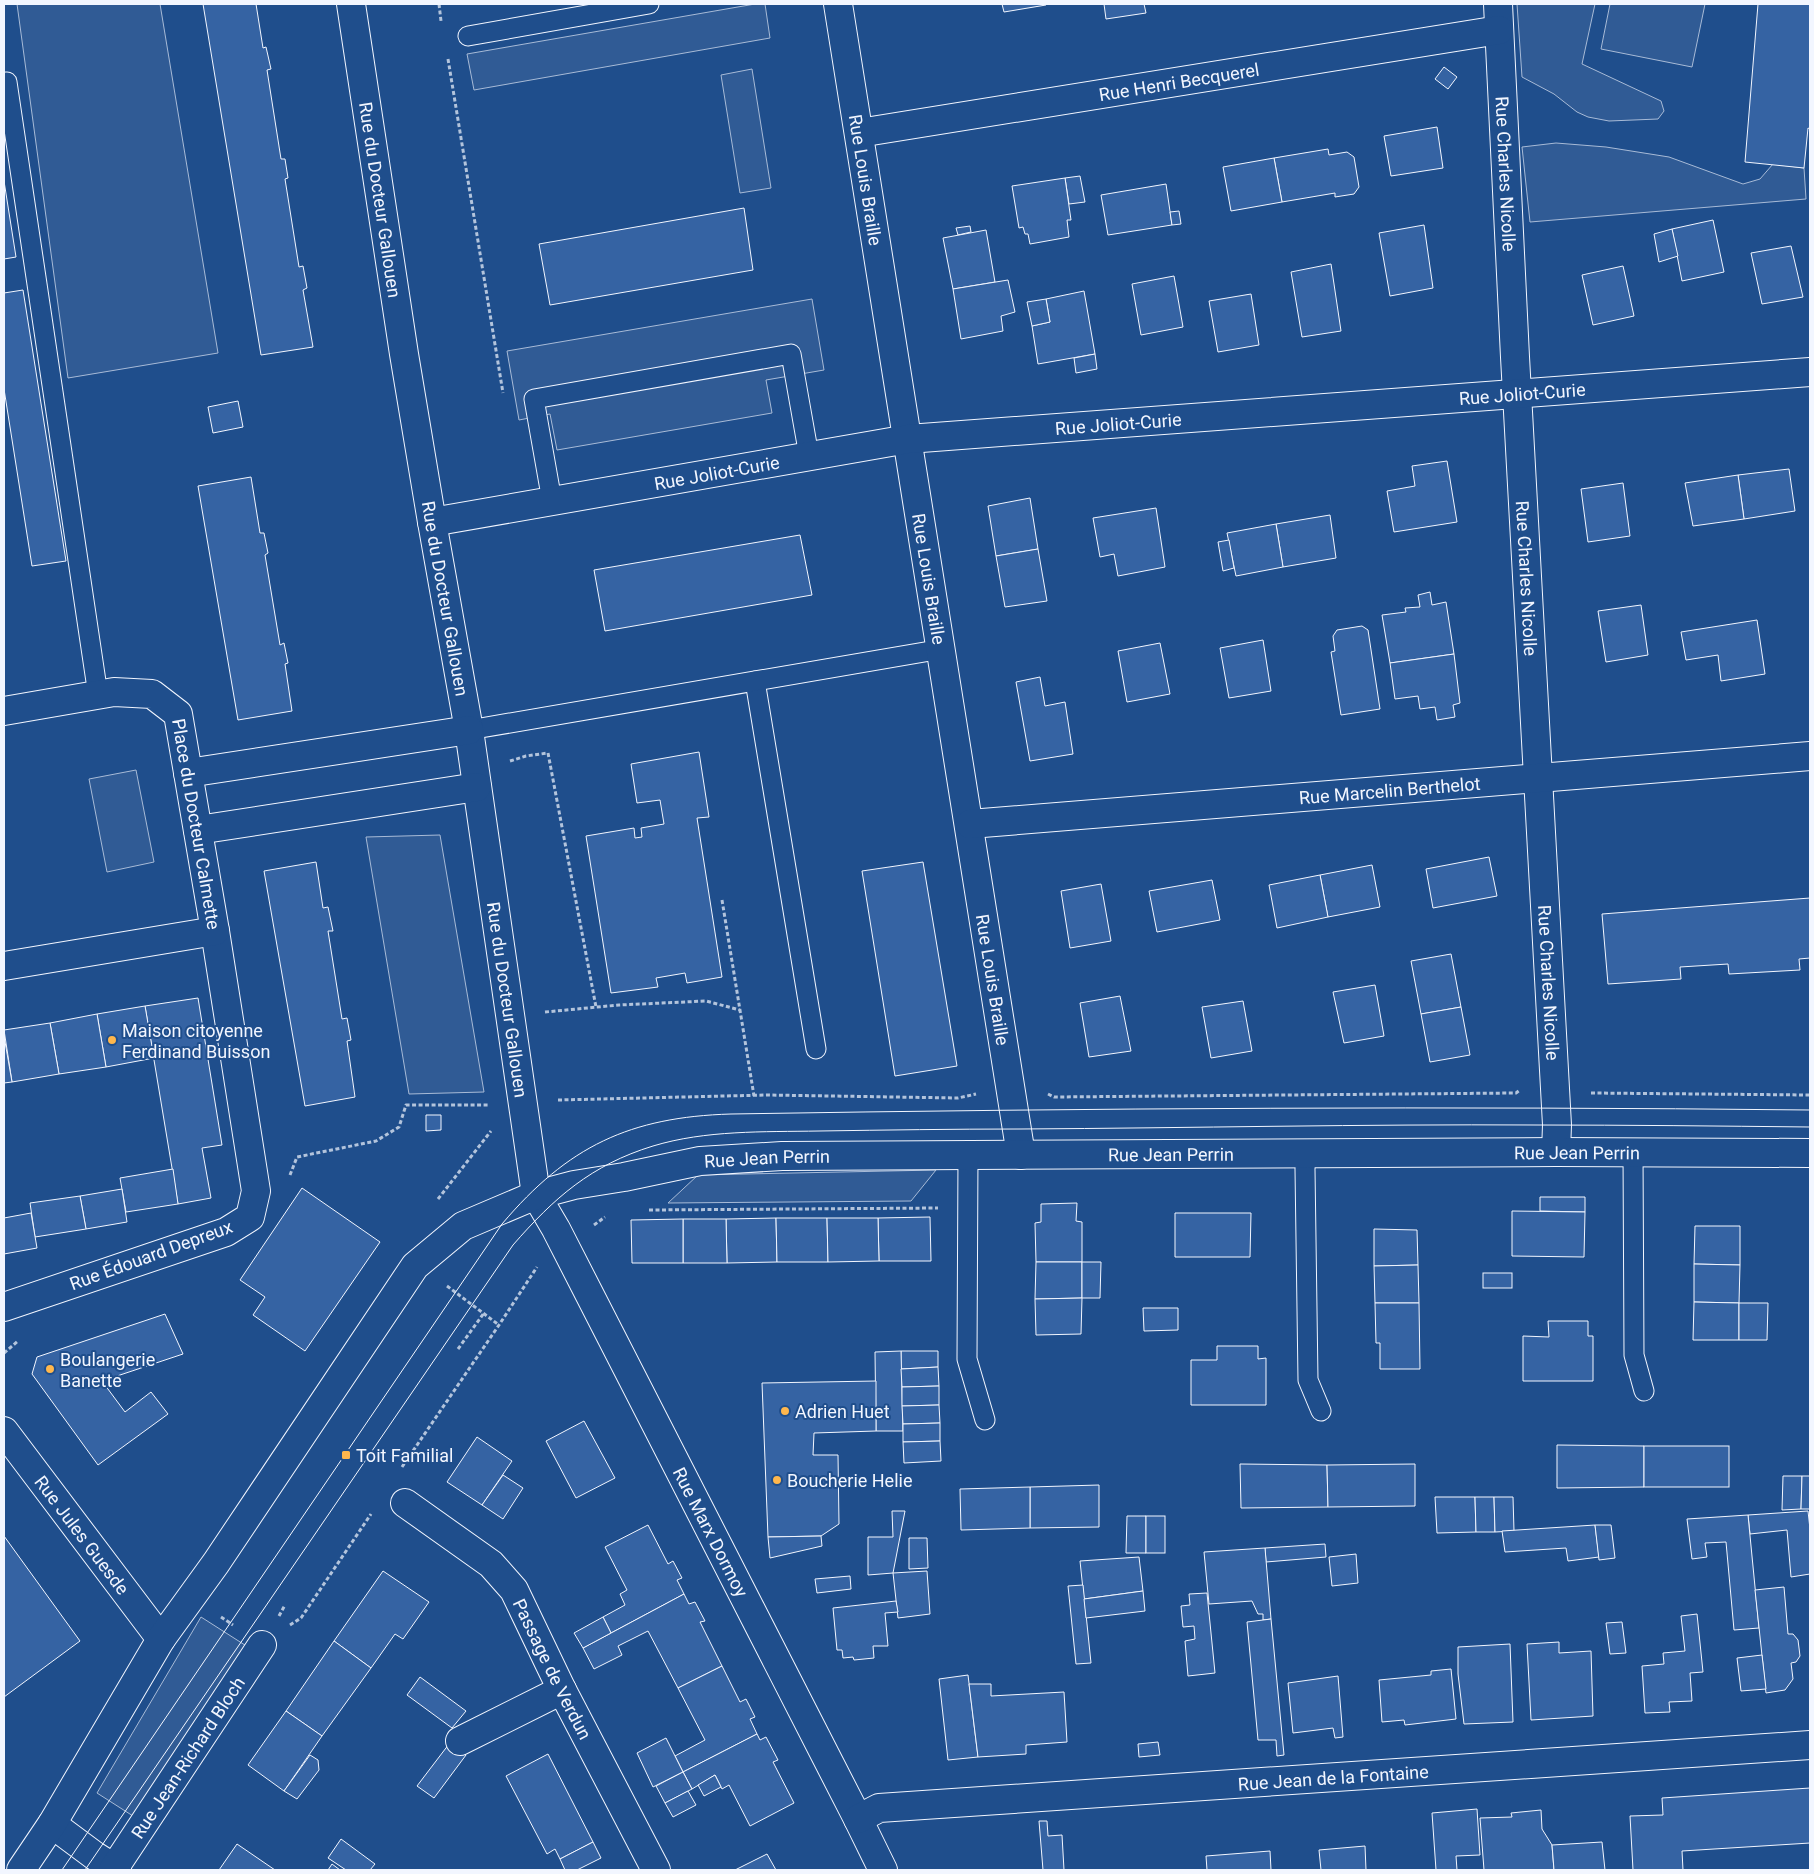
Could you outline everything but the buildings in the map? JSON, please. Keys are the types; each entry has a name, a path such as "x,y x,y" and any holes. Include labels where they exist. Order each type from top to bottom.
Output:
{"street":[{"name":"Rue du Docteur Gallouen","path":"351,4 404,354 469,730 536,1196"},
{"name":"Rue Louis Braille","path":"838,4 970,824 1021,1155"},
{"name":"Rue Charles Nicolle","path":"1498,4 1537,777 1557,1125 1556,1152"},
{"name":"Rue Henri Becquerel","path":"859,133 1499,30"},
{"name":"Rue Joliot-Curie","path":"432,522 908,438 1810,372"},
{"name":"Place du Docteur Calmette","path":"4,711 114,692 152,694 178,714 215,931 4,966"},
{"path":"188,773 469,730"},
{"name":"Rue Marcelin Berthelot","path":"970,824 1810,756"},
{"path":"198,830 477,787"},
{"name":"Rue Édouard Depreux","path":"4,1307 226,1232 250,1217 256,1191 215,931"},
{"name":"Rue Jean Perrin","path":"161,1639 216,1563 415,1266 463,1226 536,1196 574,1185 700,1161 782,1156 1556,1152 1810,1153"},
{"name":"Rue Marx Dormoy","path":"536,1196 556,1229 883,1870"},
{"name":"Rue Jules Guesde","path":"4,1431 161,1639"},
{"name":"Passage de Verdun","path":"405,1503 492,1564 514,1590 562,1690 656,1870"},
{"path":"21,1870 52,1824 161,1639"},
{"name":"Rue Jean-Richard Bloch","path":"115,1870 262,1645"},
{"path":"460,1741 562,1690"},
{"name":"Rue Jean de la Fontaine","path":"858,1819 879,1808 1810,1745"},
{"path":"52,1824 115,1870"}],"lane":[{"path":"468,36 649,4"},
{"path":"7,82 98,696"},
{"path":"552,501 534,400 791,354 809,456"},
{"path":"469,730 942,649"},
{"path":"756,682 816,1049"},
{"path":"1633,1152 1634,1355 1644,1391"},
{"path":"1306,1153 1308,1380 1321,1411"},
{"path":"968,1155 967,1359 986,1420"}],"path":[{"path":"439,4 442,23"},
{"path":"447,53 504,396 534,400"},
{"path":"508,762 526,756 548,753 596,1007"},
{"path":"722,900 754,1096"},
{"path":"544,1003 546,1013 596,1007 706,1001 740,1010"},
{"path":"523,1103 754,1096 958,1098 993,1091 1040,1088 1054,1098 1516,1093 1526,1087 1554,1086 1580,1086 1590,1092 1810,1095"},
{"path":"286,1183 297,1157 376,1141 399,1127 406,1105 490,1105 491,1113"},
{"path":"433,1205 492,1130"},
{"path":"398,1474 540,1262 608,1215"},
{"path":"458,1348 484,1313"},
{"path":"4,1353 19,1340"},
{"path":"262,1645 301,1618 376,1506"}],"shaded area":[{"path":"17,4 160,4 218,353 68,378"},
{"path":"755,4 765,4 770,38 474,90 467,54"},
{"path":"1517,4 1595,4 1582,64 1661,101 1664,111 1658,119 1609,121 1588,117 1577,112 1554,94 1522,77"},
{"path":"1610,4 1705,4 1692,67 1601,49"},
{"path":"752,69 771,188 740,193 721,75"},
{"path":"1556,143 1606,147 1669,157 1743,184 1760,179 1773,164 1804,168 1806,199 1530,222 1522,147"},
{"path":"812,299 824,370 766,380 772,413 557,450 550,414 519,420 507,351"},
{"path":"136,770 154,862 107,872 89,779"},
{"path":"440,835 484,1092 409,1094 366,837"},
{"path":"936,1170 911,1201 668,1203 698,1175"},
{"path":"201,1617 248,1647 133,1816 97,1793"}],"tram line":[{"path":"62,1870 502,1224 551,1174 603,1141 662,1121 695,1116 731,1114 1271,1108 1810,1110"},
{"path":"85,1870 513,1245 543,1212 575,1185 592,1173 631,1154 653,1146 693,1137 756,1132 1407,1125 1810,1127"}],"place":[{"name":"Maison citoyenne Ferdinand Buisson","path":"112,1040"},
{"name":"Boulangerie Banette","path":"50,1369"},
{"name":"Adrien Huet","path":"785,1411"},
{"name":"Toit Familial","path":"346,1455"},
{"name":"Boucherie Helie","path":"777,1480"}]}
